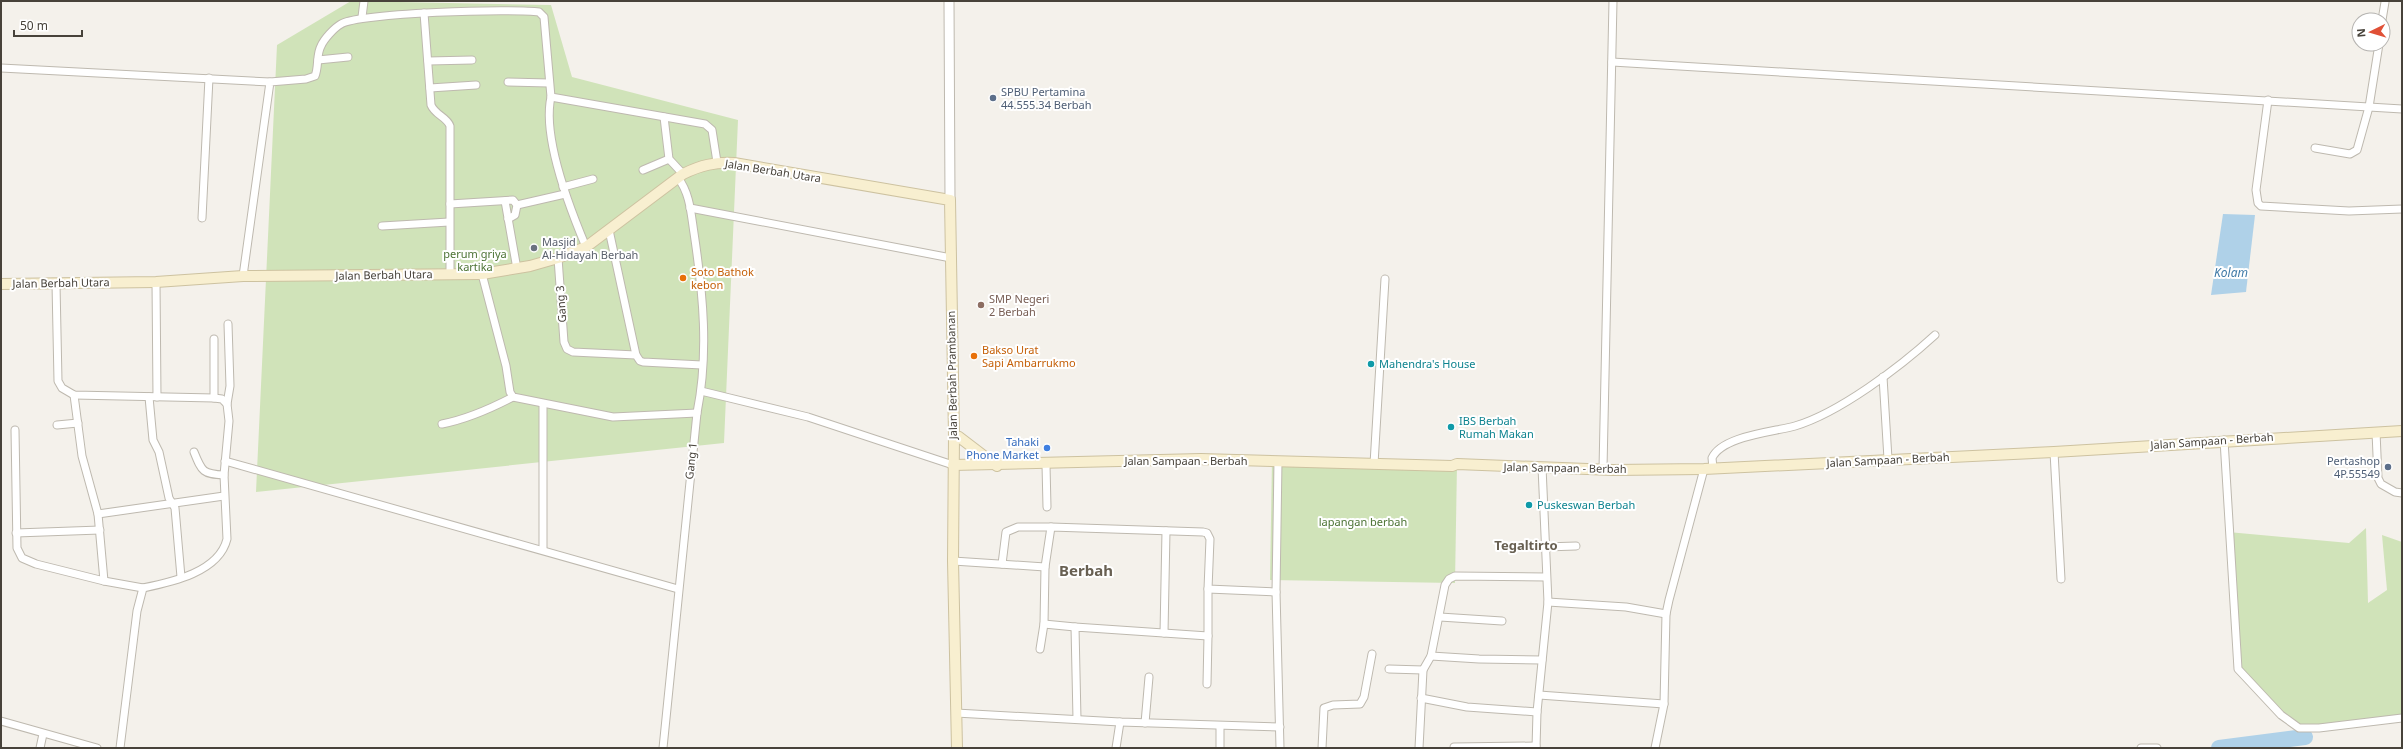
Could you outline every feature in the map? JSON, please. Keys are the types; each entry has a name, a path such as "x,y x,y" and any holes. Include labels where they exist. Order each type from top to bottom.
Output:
{"main road":[{"name":"Jalan Berbah Utara","path":"1,284 156,282 243,276 450,275 482,274 518,269 558,258 586,247 680,176 697,166 717,162 734,163 950,200"},
{"name":"Jalan Berbah Prambanan","path":"950,200 954,436 953,561 957,748"},
{"name":"Jalan Sampaan - Berbah","path":"953,465 1046,465 1154,460 1278,461 1603,469 1708,469 2054,452 2224,440 2402,431"},
{"path":"954,436 959,437 997,466"}],"street":[{"path":"362,17 364,1"},
{"name":"Jalan Berbah Prambanan","path":"949,1 950,200"},
{"path":"1603,469 1613,1"},
{"path":"2383,12 2385,2"},
{"path":"1,68 270,82 312,78 316,73 320,47 342,23 362,17 424,13 535,11 542,13 551,97 549,124 564,191 586,247"},
{"path":"424,13 431,105 434,111 446,120 450,126 450,275"},
{"path":"2315,148 2350,154 2359,146 2369,107 2378,52"},
{"path":"318,60 348,57"},
{"path":"428,61 472,60"},
{"path":"1612,62 2402,109"},
{"path":"202,218 209,78"},
{"path":"243,276 270,82"},
{"path":"508,82 549,83"},
{"path":"430,88 476,85"},
{"path":"551,97 664,117 709,127 712,130 717,162"},
{"path":"2268,100 2256,190 2258,203 2261,206 2349,212 2402,209"},
{"path":"644,170 669,159 664,117"},
{"name":"Gang 1","path":"663,748 678,589 697,413 701,391 704,323 702,286 690,208 686,191 680,176 669,159"},
{"path":"517,205 564,191 593,179"},
{"path":"450,204 513,200 517,205 515,215 508,219"},
{"path":"505,201 518,269"},
{"path":"690,208 951,258"},
{"path":"382,226 449,222"},
{"path":"609,230 636,355 640,361 702,365"},
{"name":"Gang 3","path":"558,258 564,342 567,349 573,352 636,355"},
{"path":"482,274 506,366 510,392 513,397"},
{"path":"1374,464 1385,279"},
{"path":"156,282 157,397"},
{"path":"56,284 58,381 62,388 74,395 214,398 222,399 227,404"},
{"path":"15,430 16,533 19,554 28,562 104,581 142,588 181,577 207,565 225,548 227,539 224,475 229,421 227,404 230,386 228,324"},
{"path":"1655,748 1664,704 1666,614 1712,458 1720,447 1811,421 1884,377 1934,335"},
{"path":"214,339 214,398"},
{"path":"1884,377 1888,459"},
{"path":"701,391 808,417 953,465"},
{"path":"74,395 82,456 98,514 104,581"},
{"path":"149,397 153,440 159,452 171,504 175,508 181,577"},
{"path":"442,424 459,421 488,410 513,397 613,417 697,413"},
{"path":"543,404 543,548"},
{"path":"57,425 78,423"},
{"path":"2376,432 2378,478 2381,484 2395,492 2402,493"},
{"path":"2224,440 2238,669 2281,715 2299,728 2319,728 2402,718"},
{"path":"194,452 201,470 208,474 224,475"},
{"path":"2054,452 2061,579"},
{"path":"225,461 678,589"},
{"path":"1278,461 1276,592 1280,748"},
{"path":"1046,465 1047,507"},
{"path":"1454,747 1536,747 1537,712 1548,602 1542,467"},
{"path":"98,514 224,496"},
{"path":"1002,564 1006,532 1018,527 1198,531 1209,535 1207,684"},
{"path":"1040,649 1044,624 1045,567 1051,527"},
{"path":"16,533 100,530"},
{"path":"1164,633 1166,531"},
{"path":"1545,547 1576,546"},
{"path":"953,561 1045,567"},
{"path":"1419,748 1423,670 1431,656 1440,617 1445,585 1449,579 1455,576 1546,578"},
{"path":"120,748 137,611 142,588"},
{"path":"1208,589 1276,592"},
{"path":"1548,602 1626,607 1666,614"},
{"path":"1440,617 1502,621"},
{"path":"1044,624 1208,636"},
{"path":"1075,627 1077,719"},
{"path":"1322,748 1324,708 1333,705 1360,704 1364,697 1372,654"},
{"path":"1431,656 1479,659 1542,660"},
{"path":"1388,669 1423,670"},
{"path":"1145,723 1149,677"},
{"path":"1539,695 1664,704"},
{"path":"1421,698 1467,707 1537,712"},
{"path":"956,712 1120,722 1280,727"},
{"path":"1,722 97,748"},
{"path":"1116,748 1120,722"},
{"path":"1220,726 1220,748"},
{"path":"40,748 43,734"},
{"path":"2141,748 2157,748"}],"green space":[{"name":"perum griya kartika","path":"351,1 551,5 572,77 738,120 724,443 256,492 277,45"},
{"name":"lapangan berbah","path":"1272,461 1457,464 1455,583 1270,580"},
{"path":"2366,528 2368,603 2387,590 2382,535 2402,542 2402,717 2299,728 2238,669 2228,532 2349,543"}],"water":[{"name":"Kolam","path":"2223,214 2255,215 2246,292 2211,295"}],"waterway":[{"path":"2219,748 2305,737"}],"place":[{"name":"SPBU Pertamina 44.555.34 Berbah","path":"993,98"},
{"name":"Masjid Al-Hidayah Berbah","path":"534,248"},
{"name":"Soto Bathok kebon","path":"683,278"},
{"name":"SMP Negeri 2 Berbah","path":"981,305"},
{"name":"Bakso Urat Sapi Ambarrukmo","path":"974,356"},
{"name":"Mahendra's House","path":"1371,364"},
{"name":"IBS Berbah Rumah Makan","path":"1451,427"},
{"name":"Tahaki Phone Market","path":"1047,448"},
{"name":"Pertashop 4P.55549","path":"2388,467"},
{"name":"Puskeswan Berbah","path":"1529,505"}],"district":[{"name":"Tegaltirto","path":"1526,545"},
{"name":"Berbah","path":"1086,571"}]}
